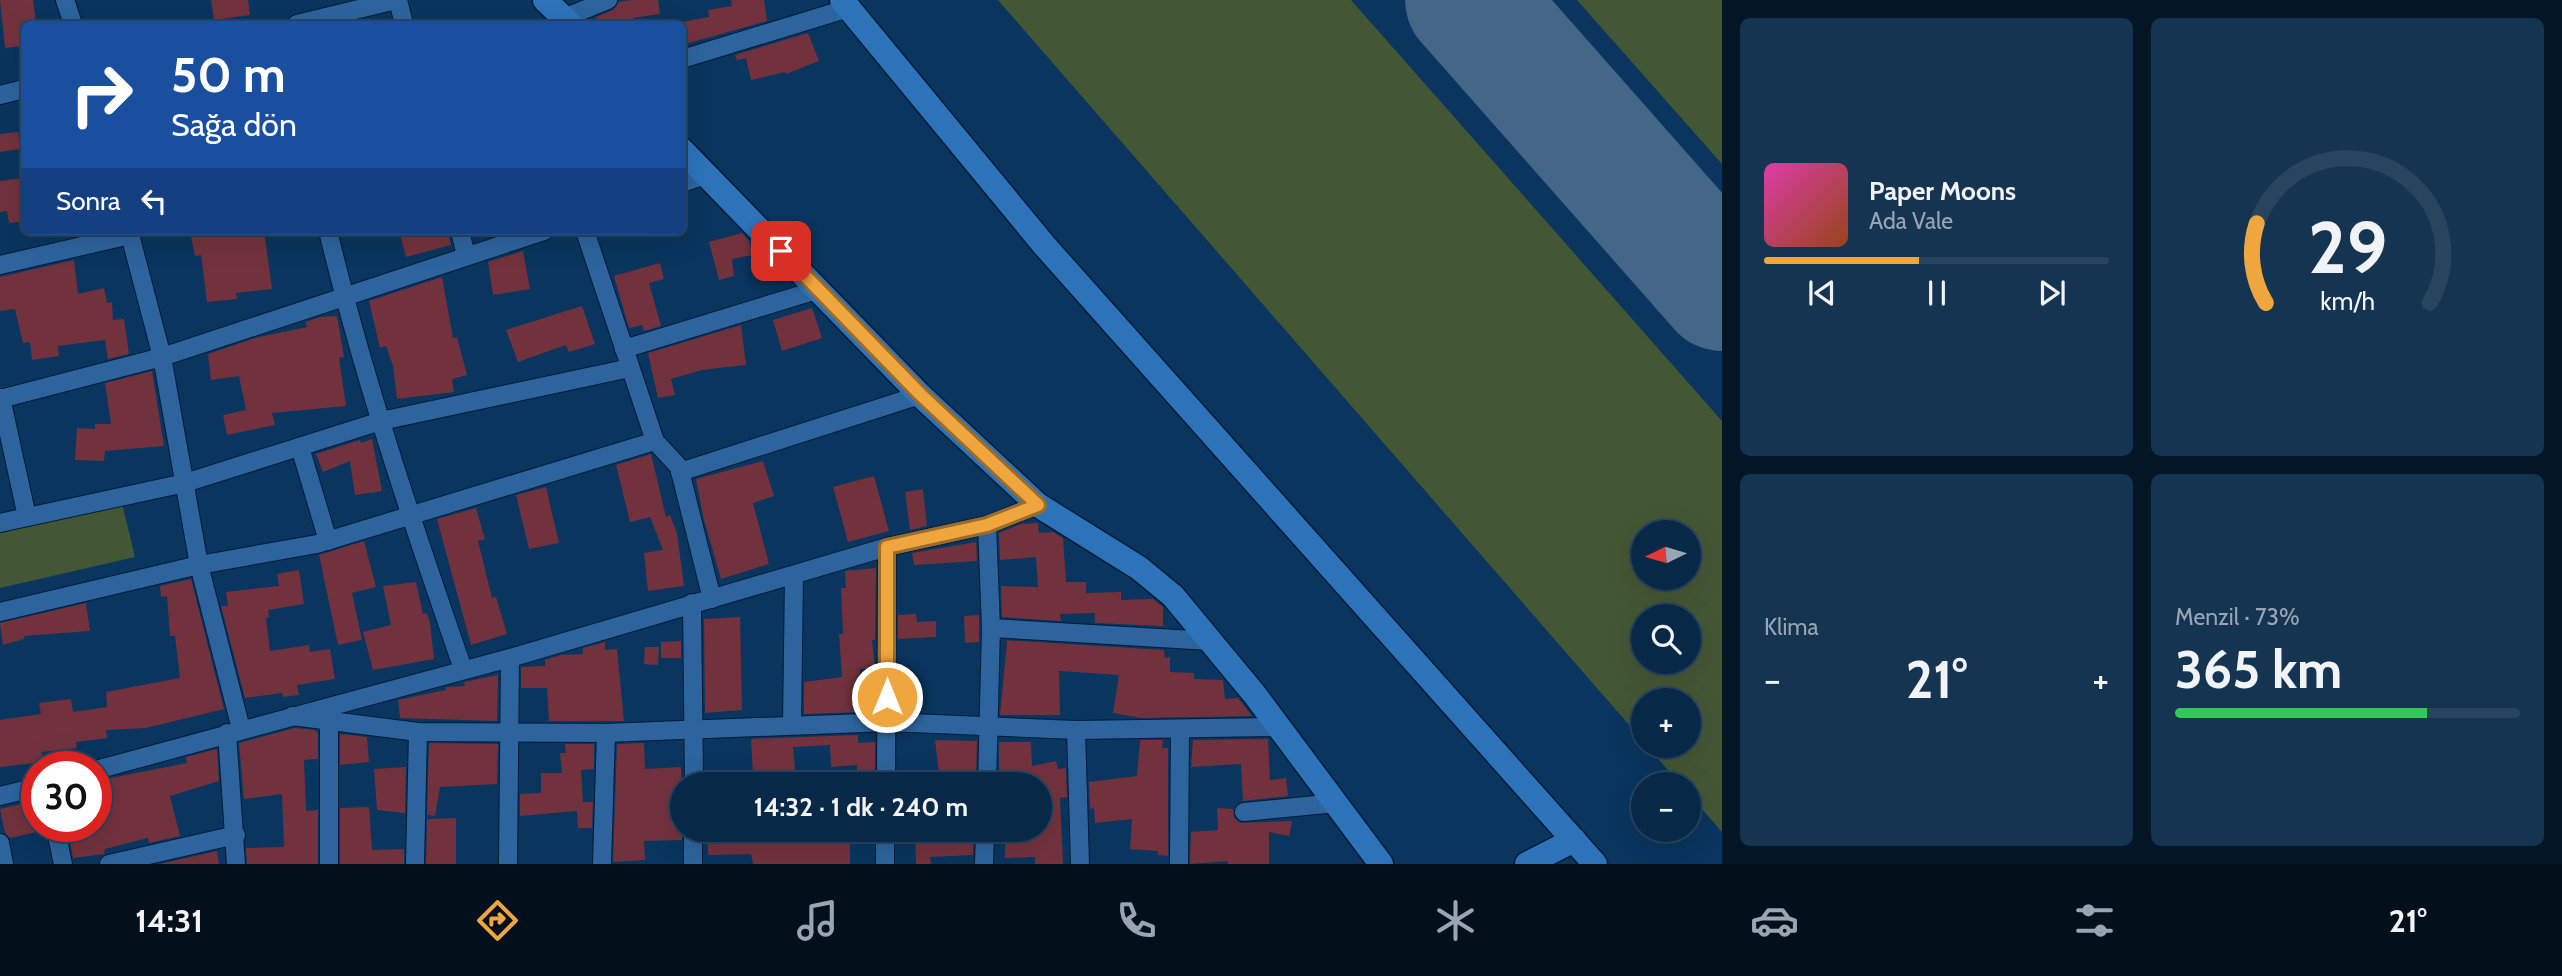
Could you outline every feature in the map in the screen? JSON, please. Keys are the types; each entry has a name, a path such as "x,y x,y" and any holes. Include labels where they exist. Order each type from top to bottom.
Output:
{"main road":[{"path":"545,0 567,21"},
{"path":"846,4 1044,245 1595,864"},
{"path":"686,160 694,179 820,289 920,394 1038,505 1139,568 1172,596 1210,641 1381,864"},
{"path":"1527,864 1574,841"}],"street":[{"path":"65,0 72,21"},
{"path":"310,21 397,0 403,21"},
{"path":"567,21 608,0"},
{"path":"686,58 846,4"},
{"path":"0,95 21,90"},
{"path":"0,265 121,235"},
{"path":"130,235 162,357 199,565 234,731 236,864"},
{"path":"329,235 381,421 463,670"},
{"path":"461,235 466,256"},
{"path":"27,517 1,399 162,357 532,235"},
{"path":"586,235 654,441 680,472 712,599"},
{"path":"624,349 820,289"},
{"path":"0,523 185,483 381,421 630,368"},
{"path":"680,472 920,394"},
{"path":"0,612 199,565 328,541 654,441"},
{"path":"300,447 328,541"},
{"path":"112,765 510,658 887,547 987,525 1038,505"},
{"path":"986,772 991,628 987,525"},
{"path":"886,772 887,547"},
{"path":"792,725 794,575"},
{"path":"692,603 694,772"},
{"path":"991,628 1210,641"},
{"path":"508,864 510,658"},
{"path":"292,716 418,732 606,733 887,722 1076,730 1277,727"},
{"path":"329,721 329,864"},
{"path":"1179,864 1180,729"},
{"path":"1076,730 1080,864"},
{"path":"415,864 418,732"},
{"path":"602,864 606,733"},
{"path":"0,796 21,791"},
{"path":"1244,812 1336,803"},
{"path":"110,864 236,835"},
{"path":"59,842 64,864"},
{"path":"693,842 693,864"},
{"path":"885,842 885,864"},
{"path":"984,864 985,842"},
{"path":"0,843 4,864"}],"green space":[{"path":"998,0 1351,0 1722,421 1722,832 1701,808 1701,772 1670,772 1657,758 1701,758 1701,688 1631,688 1631,727"},
{"path":"1577,0 1722,0 1722,164"},
{"path":"119,491 135,557 0,588 0,521"}],"building":[{"path":"0,0 33,0 36,21 21,21 21,46 5,48"},
{"path":"211,0 248,0 250,15 214,20"},
{"path":"658,0 660,14 633,18 634,21 597,21 596,17 613,10 619,2"},
{"path":"731,0 764,0 767,21 686,44 686,21 709,17 708,10 732,6"},
{"path":"808,33 819,61 786,74 785,72 751,80 746,58 737,60 735,55"},
{"path":"18,132 20,149 0,152 0,134"},
{"path":"21,178 21,221 9,223 7,211 0,212 0,181"},
{"path":"742,233 749,241 753,255 732,259 734,276 719,280 709,242"},
{"path":"191,235 265,235 272,289 236,293 237,299 207,302 201,255 195,256"},
{"path":"400,235 448,235 451,245 406,257"},
{"path":"523,251 530,289 493,295 488,262"},
{"path":"74,260 78,294 104,288 107,303 112,302 113,320 124,319 129,354 108,359 105,340 58,346 59,356 32,360 30,342 23,343 15,309 0,311 0,277"},
{"path":"660,263 664,279 649,283 661,326 644,331 642,325 629,328 614,276"},
{"path":"442,277 453,338 457,337 467,375 452,379 454,392 397,399 393,366 386,346 380,348 369,301"},
{"path":"582,306 595,344 569,352 566,345 518,362 506,330"},
{"path":"812,308 822,338 782,351 773,320"},
{"path":"337,316 344,357 339,358 346,406 272,413 275,425 227,435 223,415 246,410 239,376 211,380 208,354 255,338 307,327 306,322 320,317"},
{"path":"741,325 746,365 702,370 671,379 675,395 658,398 648,353"},
{"path":"152,371 164,446 105,451 104,461 75,460 77,428 95,429 95,424 111,424 105,383"},
{"path":"372,439 382,491 355,495 350,461 323,472 316,454 360,440 361,443"},
{"path":"651,454 666,517 670,515 677,533 684,586 648,591 644,553 663,550 650,517 630,522 616,465"},
{"path":"763,461 774,496 753,503 769,564 721,579 704,520 696,479"},
{"path":"874,476 889,531 848,542 833,487"},
{"path":"546,487 559,543 529,549 516,495"},
{"path":"923,489 927,526 910,530 905,492"},
{"path":"476,508 485,539 478,541 492,598 496,597 507,634 471,645 437,519"},
{"path":"1038,523 1039,533 1053,532 1063,538 1066,582 1086,582 1086,593 1121,592 1121,600 1153,599 1163,607 1163,626 1095,623 1095,613 1060,614 1061,621 1002,617 1001,586 1038,587 1036,557 1000,560 999,533 1021,524"},
{"path":"364,541 376,587 352,593 362,640 338,645 319,555"},
{"path":"976,542 977,561 914,565 912,553"},
{"path":"876,568 875,640 872,640 875,668 860,669 861,712 804,714 804,682 842,677 839,634 843,634 841,588 846,588 845,571"},
{"path":"299,570 304,604 268,610 269,617 266,618 270,651 309,645 310,652 330,649 335,679 297,685 299,695 283,697 282,693 245,698 221,606 228,606 226,592 279,586 277,574"},
{"path":"191,579 224,709 146,728 106,730 107,738 76,742 77,748 21,751 21,765 0,767 0,720 41,714 39,703 71,699 73,712 107,707 106,692 180,678 175,636 170,636 167,596 161,597 160,586"},
{"path":"416,582 423,614 427,613 430,623 434,659 373,670 363,632 391,625 383,586"},
{"path":"86,603 90,631 24,636 24,639 3,645 0,623"},
{"path":"916,614 917,622 936,621 936,637 898,639 898,615"},
{"path":"979,615 979,642 965,643 964,616"},
{"path":"740,617 742,710 705,713 704,619"},
{"path":"1002,640 1164,650 1165,658 1170,657 1170,672 1194,673 1194,679 1223,680 1225,699 1238,698 1252,716 1141,718 1113,713 1119,675 1059,671 1060,715 1000,715 1007,641"},
{"path":"681,641 681,658 661,658 661,642"},
{"path":"605,642 605,650 617,649 624,721 549,721 547,688 521,688 521,667 545,666 545,660 561,655 583,654 583,648"},
{"path":"645,647 659,647 658,665 644,664"},
{"path":"498,675 497,721 400,718 398,700 446,690 446,687 465,686 464,682"},
{"path":"295,728 315,730 318,734 318,759 304,760 306,811 318,810 318,864 247,864 246,848 284,847 282,794 244,799 239,743"},
{"path":"340,734 367,737 369,762 340,765"},
{"path":"858,735 858,743 875,742 875,772 857,772 857,765 831,767 830,745 793,747 795,770 753,772 751,739"},
{"path":"1268,739 1270,780 1286,778 1288,796 1243,801 1241,764 1191,767 1193,740"},
{"path":"935,740 977,741 976,772 939,772"},
{"path":"1140,740 1163,740 1162,748 1168,748 1168,856 1158,855 1158,851 1130,849 1132,819 1095,823 1094,808 1090,809 1089,782 1137,776"},
{"path":"999,742 1031,742 1032,766 1056,761 1058,769 1066,768 1067,797 1060,798 1063,864 1035,864 1035,857 1005,858 1005,842 1052,842 1052,772 999,772"},
{"path":"429,743 498,744 497,784 440,787 435,816 427,815"},
{"path":"644,743 645,769 681,767 681,772 670,772 670,840 644,841 645,860 613,862 617,744"},
{"path":"565,744 594,744 594,769 581,770 583,802 593,802 592,828 578,828 577,811 520,816 520,794 541,793 541,773 562,773 560,753 566,753"},
{"path":"217,749 219,781 170,796 180,836 149,843 148,838 105,849 104,854 73,858 70,842 112,842 112,778 187,763 186,757"},
{"path":"406,767 405,813 377,810 374,769"},
{"path":"21,804 21,836 10,838 5,833 0,809"},
{"path":"369,807 372,850 404,849 404,864 340,864 340,808"},
{"path":"1217,808 1233,809 1234,818 1240,823 1292,821 1289,836 1269,832 1269,864 1228,864 1228,861 1190,864 1191,832 1218,830"},
{"path":"456,818 456,864 426,864 427,819"},
{"path":"707,842 850,842 850,864 753,864 751,854 708,855"},
{"path":"915,842 974,842 973,855 930,857 931,864 916,864"},
{"path":"217,851 219,864 160,864"}],"runway":[{"path":"1468,0 1722,288"}],"route":[{"path":"781,251 920,394 1038,505 987,525 887,547 887,697"}]}
